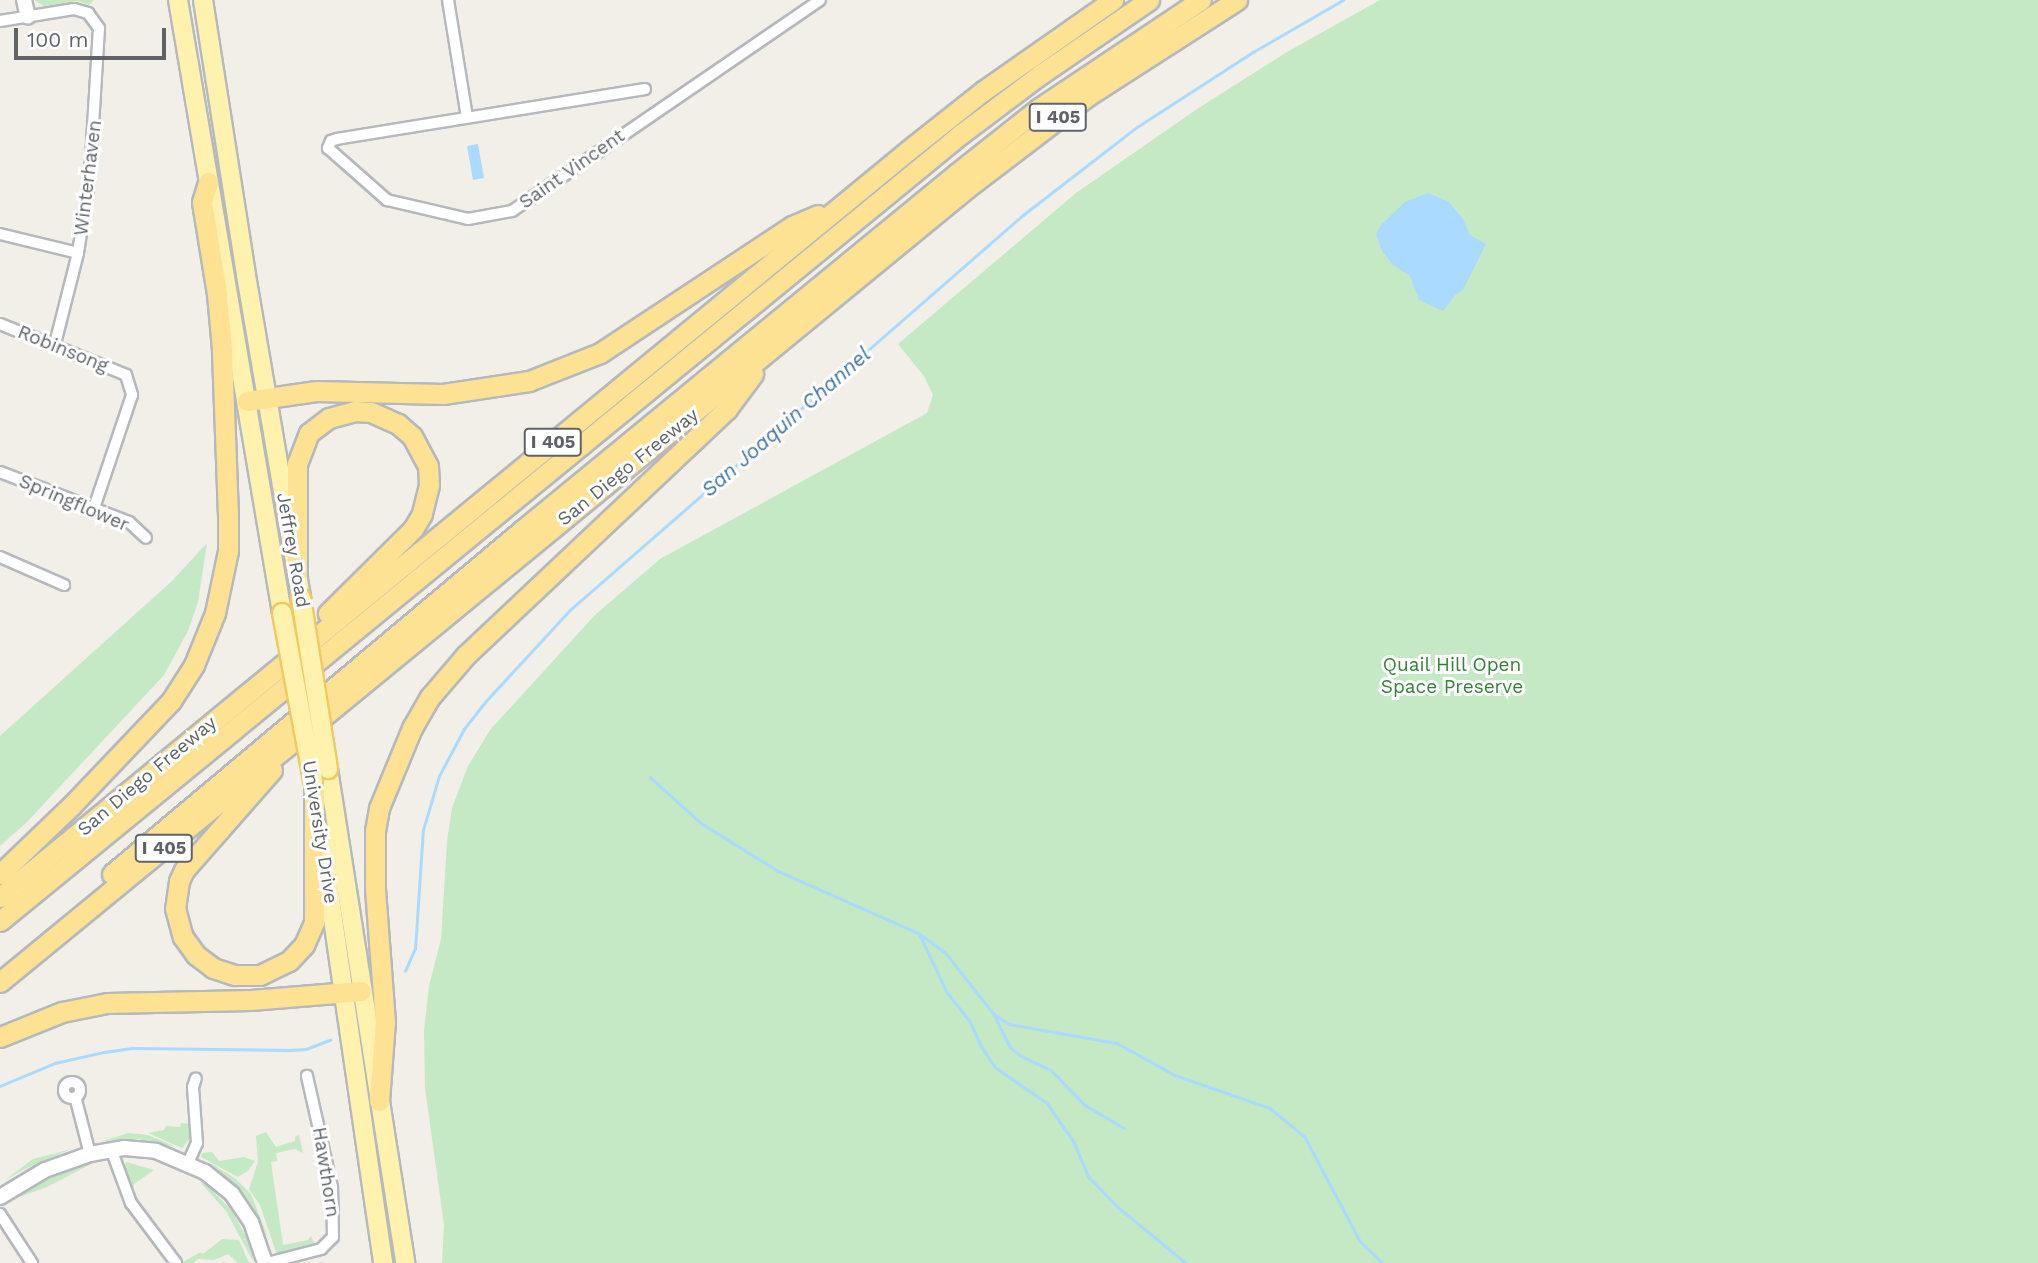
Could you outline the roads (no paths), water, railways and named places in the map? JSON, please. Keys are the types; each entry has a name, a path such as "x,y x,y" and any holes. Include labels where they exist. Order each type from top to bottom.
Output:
{"highway":[{"name":"San Diego Freeway","path":"0,897 842,204 983,91 1113,0"},
{"path":"0,920 961,134 1041,74 1149,0"},
{"name":"San Diego Freeway","path":"33,954 62,916 155,837 889,228 1038,109 1201,0"},
{"name":"San Diego Freeway","path":"0,982 1042,129 1154,51 1237,0"},
{"path":"0,874 71,806 171,701 194,665 215,613 228,551 228,516 217,294 202,202 208,182"},
{"path":"257,400 316,391 443,394 491,389 558,372 600,353 657,318 792,226 842,204"},
{"path":"379,1101 385,1022 375,889 375,831 379,808 412,729 430,697 466,655 727,409 773,348"},
{"path":"264,679 414,529 422,514 429,485 428,466 412,436 398,424 371,412 355,411 329,418 309,433 297,464 297,572"},
{"path":"295,742 251,797 184,870 179,881 175,908 183,937 196,955 213,968 248,976 271,971 297,954 310,934 314,923 313,785"},
{"path":"0,1037 62,1012 107,1003 251,1000 352,992"}],"main road":[{"name":"Jeffrey Road","path":"178,0 208,182 297,572 328,769 352,992 379,1101"},
{"name":"Jeffrey Road","path":"203,0 257,400"},
{"name":"University Drive","path":"257,400 282,613 352,992 383,1263"},
{"path":"379,1101 405,1263"}],"street":[{"path":"0,21 28,17 24,0"},
{"path":"449,0 467,117"},
{"name":"Saint Vincent","path":"645,89 331,141 328,148 387,200 468,219 512,211 820,0"},
{"name":"Winterhaven","path":"28,17 74,9 88,13 99,28 91,172 78,253 55,344"},
{"path":"0,234 78,253"},
{"name":"Robinsong","path":"0,324 126,375 132,395 94,508"},
{"name":"Springflower","path":"0,472 129,522 146,538"},
{"path":"0,557 65,585"},
{"name":"Hawthorn","path":"266,1263 321,1249 333,1237 332,1186 307,1076"},
{"path":"188,1163 197,1143 193,1087 196,1078"},
{"path":"76,1100 90,1154"},
{"path":"0,1197 45,1170 90,1154 111,1149 156,1151 188,1163 232,1194 251,1222 266,1263"},
{"path":"111,1149 131,1203 176,1263"},
{"path":"0,1214 32,1263"}],"water":[{"path":"478,144 484,178 473,180 467,146"},
{"path":"1428,193 1449,202 1463,219 1470,235 1486,244 1463,290 1456,294 1443,311 1419,300 1410,276 1393,265 1382,251 1376,234 1381,225 1405,202"}],"waterway":[{"name":"San Joaquin Channel","path":"405,971 415,949 423,830 439,776 464,729 485,702 570,610 1023,215 1137,127 1253,52 1343,0"},
{"path":"650,777 701,823 778,871 920,934 945,952 994,1014 1009,1024 1117,1043 1175,1075 1270,1108 1305,1137 1360,1241 1383,1263"},
{"path":"920,935 947,992 970,1021 981,1046 995,1067 1047,1103 1074,1142 1089,1177 1118,1207 1186,1263"},
{"path":"994,1014 1010,1047 1021,1056 1051,1070 1085,1105 1124,1128"},
{"name":"San Joaquin Channel","path":"0,1086 55,1063 104,1052 134,1048 289,1050 306,1049 330,1040"}],"park label":[{"name":"Quail Hill Open Space Preserve","path":"1452,676"}]}
